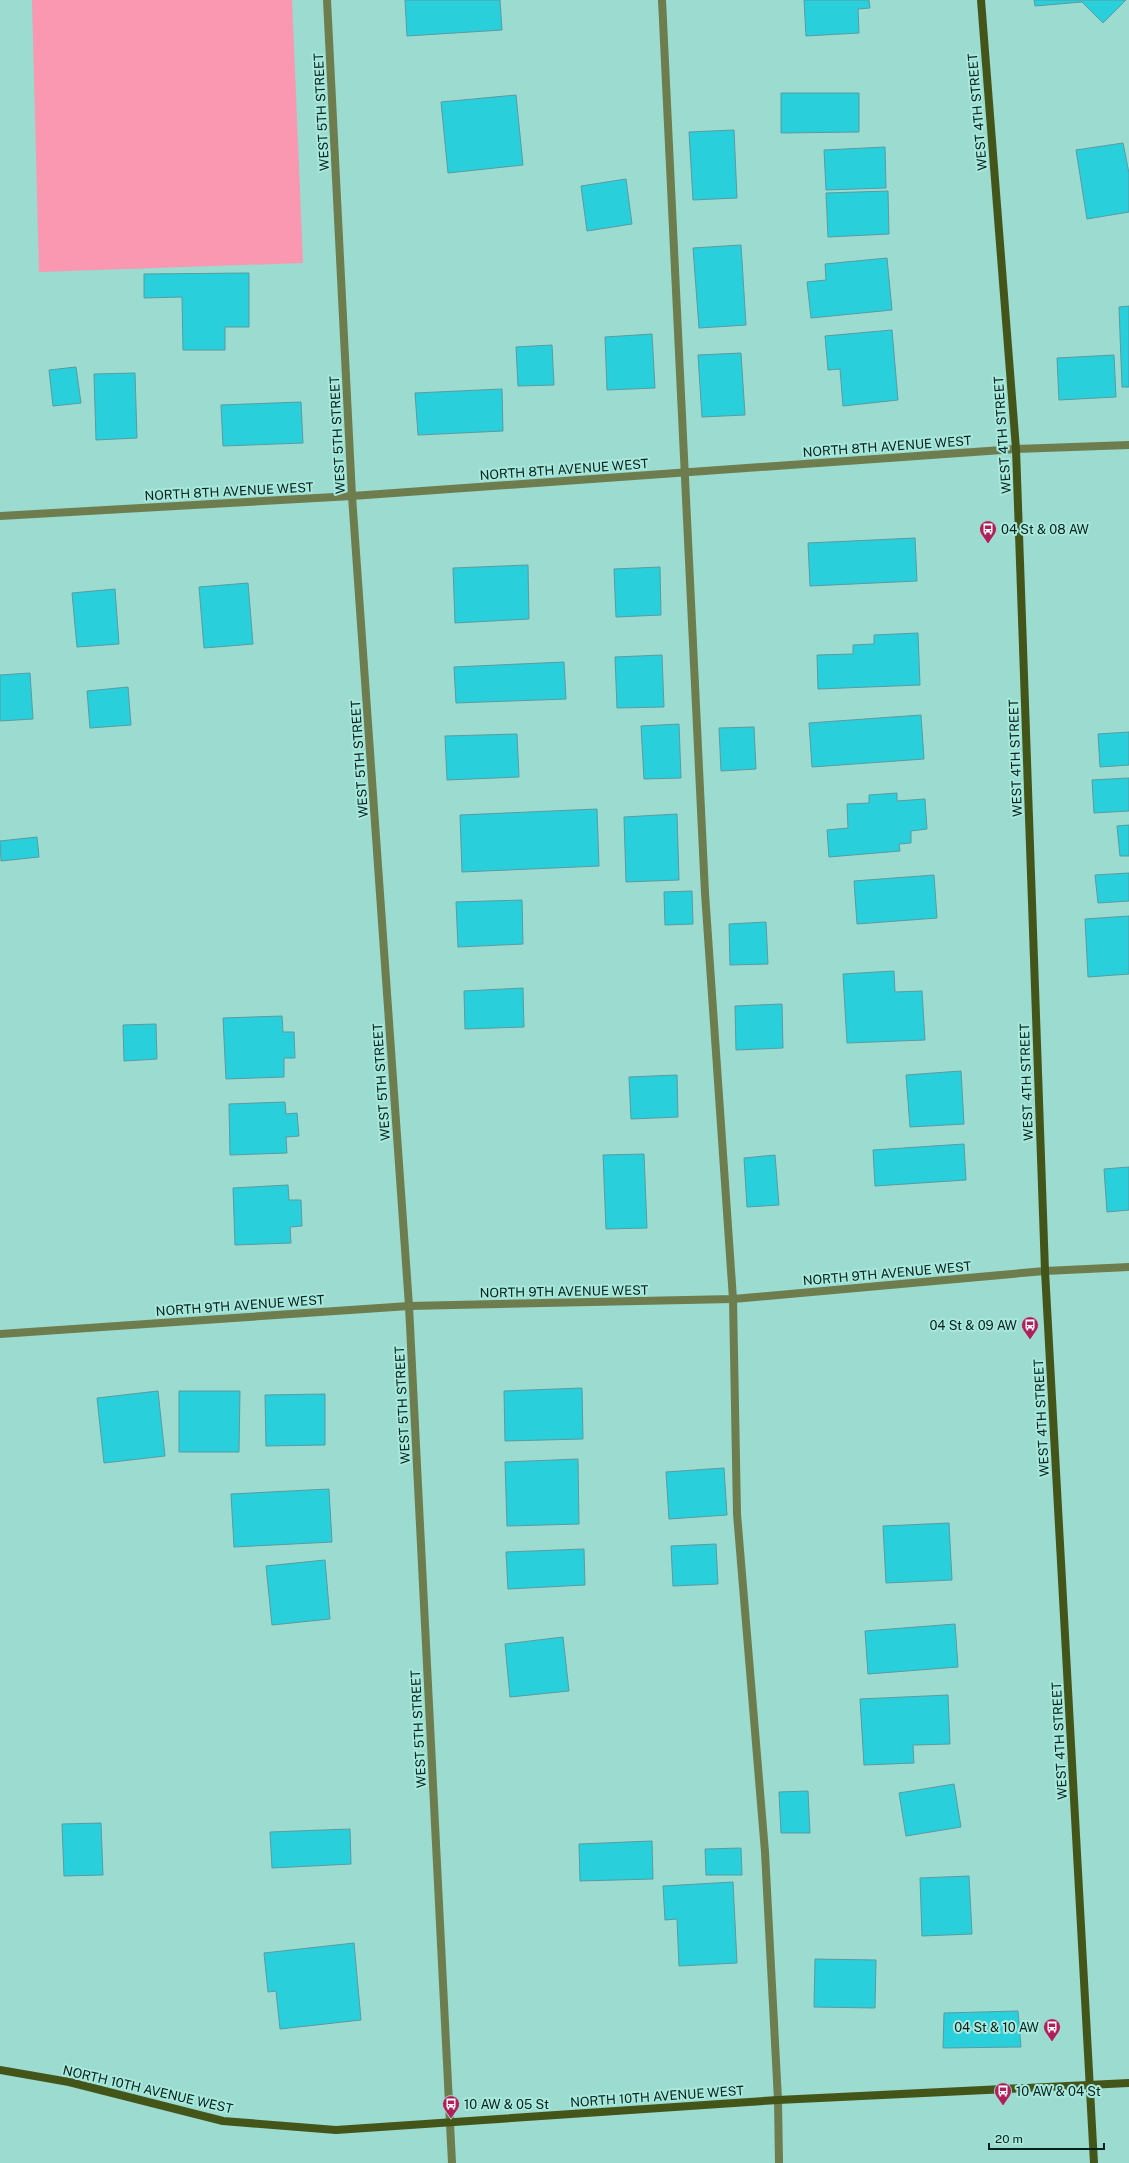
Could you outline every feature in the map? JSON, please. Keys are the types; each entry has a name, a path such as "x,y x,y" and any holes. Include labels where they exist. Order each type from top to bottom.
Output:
{"street":[{"name":"WEST 5TH STREET","path":"327,0 352,496 409,1306 452,2163"},
{"path":"662,0 686,472 705,893 733,1299 737,1514 765,1852 778,2100 779,2163"},
{"name":"WEST 4TH STREET","path":"981,0 1016,449 1045,1271 1094,2163"},
{"name":"NORTH 8TH AVENUE WEST","path":"0,516 352,496 1016,449 1129,445"},
{"name":"NORTH 9TH AVENUE WEST","path":"0,1334 409,1306 733,1299 1045,1271 1129,1267"},
{"name":"NORTH 10TH AVENUE WEST","path":"0,2070 69,2082 223,2121 336,2130 778,2100 1129,2083"}],"shaded area":[{"path":"32,0 292,0 303,263 39,272"}],"building":[{"path":"405,0 500,0 502,30 407,36"},
{"path":"804,0 869,0 870,8 858,9 859,33 806,36"},
{"path":"1034,0 1126,0 1103,23 1082,2 1035,6"},
{"path":"781,93 859,93 859,132 781,133"},
{"path":"516,95 523,165 448,173 441,102"},
{"path":"734,130 737,198 693,200 689,132"},
{"path":"1123,143 1129,173 1129,212 1087,219 1076,150"},
{"path":"885,147 886,188 826,190 824,150"},
{"path":"626,179 632,224 587,231 581,186"},
{"path":"888,191 889,234 828,237 826,193"},
{"path":"741,245 746,325 699,328 693,248"},
{"path":"887,258 892,310 811,318 807,282 826,280 825,264"},
{"path":"249,273 249,327 225,327 225,350 183,350 182,297 144,298 144,274"},
{"path":"1129,306 1129,387 1122,387 1119,307"},
{"path":"892,330 898,400 843,406 840,369 828,370 825,336"},
{"path":"652,334 655,388 607,390 605,337"},
{"path":"552,345 554,385 518,386 516,347"},
{"path":"741,353 745,415 702,417 698,355"},
{"path":"1114,355 1116,397 1059,400 1057,358"},
{"path":"76,367 81,403 53,406 49,370"},
{"path":"135,373 137,438 96,440 94,374"},
{"path":"502,389 503,431 418,435 415,393"},
{"path":"301,402 303,443 223,446 221,405"},
{"path":"915,538 917,581 810,586 808,543"},
{"path":"528,565 529,619 455,623 453,568"},
{"path":"660,567 661,615 616,617 614,569"},
{"path":"248,583 253,644 204,648 199,587"},
{"path":"115,589 119,644 77,647 72,593"},
{"path":"918,633 920,685 818,689 817,655 853,654 853,645 874,644 874,635"},
{"path":"662,655 664,707 617,708 615,657"},
{"path":"564,662 566,699 456,703 454,667"},
{"path":"30,673 33,719 0,721 0,675"},
{"path":"128,687 131,725 90,728 87,691"},
{"path":"921,715 924,759 812,767 809,723"},
{"path":"679,724 681,778 644,779 641,726"},
{"path":"754,727 756,769 721,771 719,728"},
{"path":"1129,732 1129,765 1100,767 1098,734"},
{"path":"517,734 519,777 447,780 445,736"},
{"path":"1129,778 1129,811 1094,813 1092,780"},
{"path":"897,793 897,801 925,799 927,829 911,831 911,843 899,844 900,851 829,857 827,830 848,828 847,804 869,803 869,795"},
{"path":"597,809 599,866 462,872 460,815"},
{"path":"677,814 679,880 626,882 624,817"},
{"path":"1129,825 1129,856 1120,856 1117,826"},
{"path":"37,837 39,857 1,861 0,841"},
{"path":"1129,873 1129,901 1098,903 1095,875"},
{"path":"934,875 937,918 857,924 854,881"},
{"path":"692,891 693,924 665,925 664,892"},
{"path":"522,900 523,944 458,947 456,902"},
{"path":"1129,916 1129,974 1088,977 1085,919"},
{"path":"766,922 768,964 730,965 729,924"},
{"path":"894,971 895,992 922,991 925,1040 847,1043 843,974"},
{"path":"523,988 524,1027 465,1029 464,991"},
{"path":"782,1004 783,1048 736,1050 735,1006"},
{"path":"282,1016 283,1032 294,1032 295,1058 284,1058 284,1077 226,1079 223,1018"},
{"path":"156,1024 157,1059 124,1061 123,1025"},
{"path":"961,1071 964,1124 910,1127 906,1075"},
{"path":"677,1075 678,1117 631,1119 629,1077"},
{"path":"285,1102 286,1114 297,1113 299,1136 286,1137 287,1153 230,1155 229,1104"},
{"path":"964,1144 966,1180 875,1186 873,1150"},
{"path":"644,1154 647,1228 606,1229 603,1155"},
{"path":"775,1155 779,1205 747,1207 744,1158"},
{"path":"1129,1167 1129,1210 1107,1212 1104,1169"},
{"path":"288,1185 289,1200 301,1200 302,1226 290,1227 291,1243 235,1245 233,1188"},
{"path":"582,1388 583,1439 505,1441 504,1391"},
{"path":"158,1391 165,1456 104,1463 97,1398"},
{"path":"179,1391 240,1391 239,1452 179,1452"},
{"path":"325,1394 325,1445 266,1446 265,1395"},
{"path":"578,1459 579,1524 507,1526 505,1462"},
{"path":"724,1468 727,1515 669,1519 666,1472"},
{"path":"329,1489 332,1542 234,1547 231,1494"},
{"path":"949,1523 952,1580 886,1583 883,1526"},
{"path":"716,1544 718,1584 673,1586 671,1546"},
{"path":"584,1549 585,1585 508,1589 506,1552"},
{"path":"325,1560 330,1619 272,1625 266,1566"},
{"path":"955,1624 958,1667 868,1674 865,1631"},
{"path":"563,1637 569,1691 510,1697 505,1644"},
{"path":"948,1695 950,1744 913,1745 914,1763 864,1765 860,1699"},
{"path":"954,1784 961,1827 906,1836 899,1793"},
{"path":"808,1791 810,1833 781,1833 779,1792"},
{"path":"101,1823 103,1875 64,1876 62,1824"},
{"path":"350,1829 351,1864 272,1868 270,1832"},
{"path":"652,1841 653,1879 580,1881 579,1844"},
{"path":"741,1848 742,1875 706,1875 705,1849"},
{"path":"969,1876 972,1934 922,1936 920,1878"},
{"path":"733,1882 737,1963 679,1966 677,1919 665,1920 663,1886"},
{"path":"354,1943 361,2020 280,2029 276,1991 268,1992 264,1953"},
{"path":"815,1959 876,1960 875,2008 814,2007"},
{"path":"1018,2011 1021,2047 943,2048 944,2013"}],"place":[{"name":"04 St & 08 AW","path":"988,544"},
{"name":"04 St & 09 AW","path":"1030,1340"},
{"name":"04 St & 10 AW","path":"1052,2042"},
{"name":"10 AW & 04 St","path":"1003,2106"},
{"name":"10 AW & 05 St","path":"451,2119"}]}
